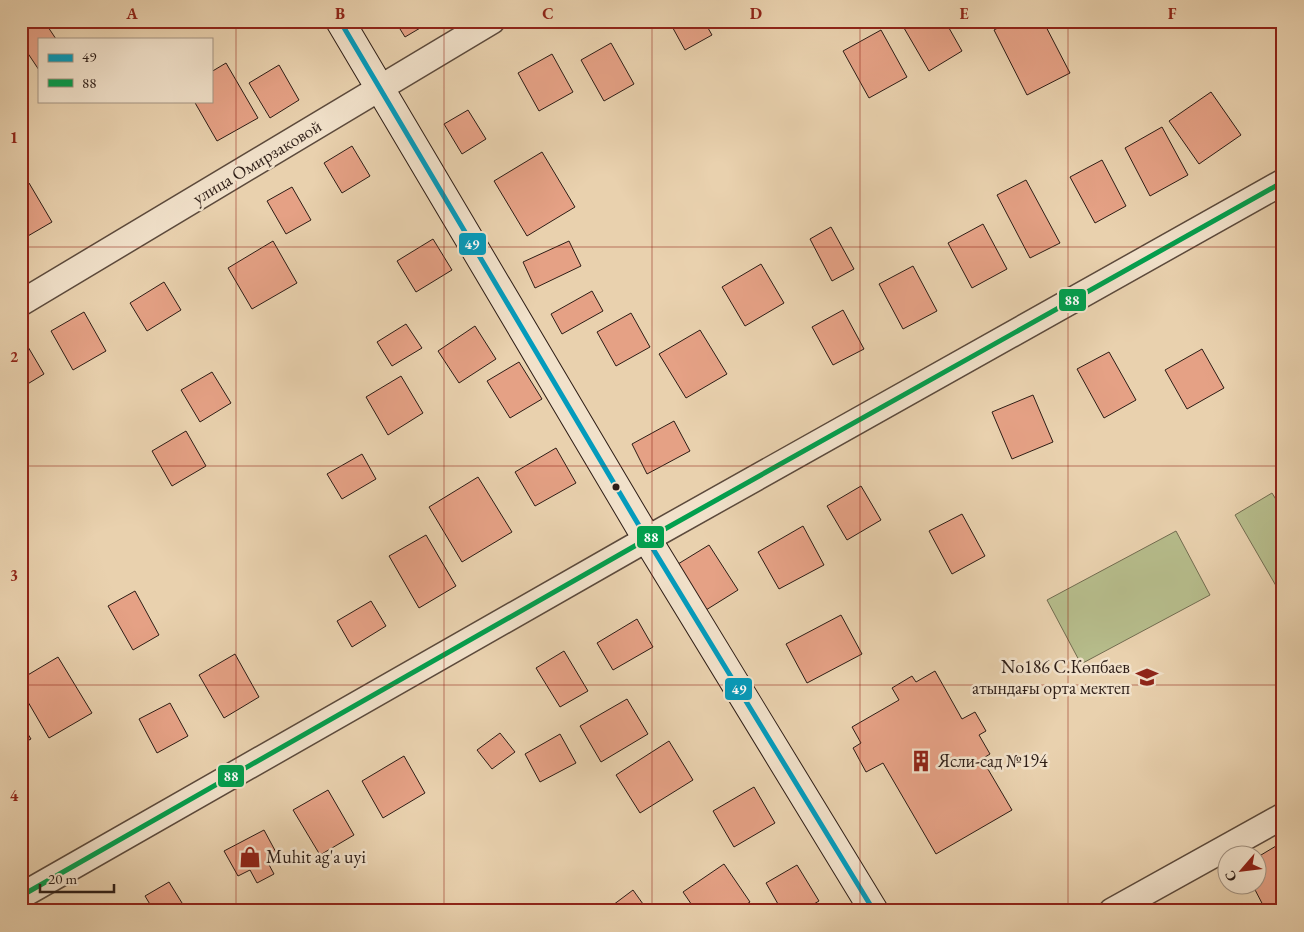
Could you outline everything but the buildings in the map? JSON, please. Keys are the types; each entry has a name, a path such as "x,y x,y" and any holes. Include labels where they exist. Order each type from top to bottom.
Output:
{"main road":[{"path":"340,21 648,539 874,911"}],"street":[{"name":"улица Омирзаковой","path":"21,303 492,21"},
{"path":"21,896 648,539 1283,182"},
{"path":"1112,911 1283,816"}],"green space":[{"path":"1272,493 1283,511 1283,589 1279,591 1235,515"},
{"path":"1176,531 1210,595 1081,664 1047,600"}],"transit line":[{"name":"49","path":"340,21 647,539 874,911"},
{"name":"88","path":"21,896 647,539 1283,182"}],"place":[{"name":"No186 С.Көпбаев атындағы орта мектеп","path":"1147,677"},
{"name":"Ясли-сад №194","path":"921,761"},
{"name":"Muhit ag'a uyi","path":"250,857"}]}
